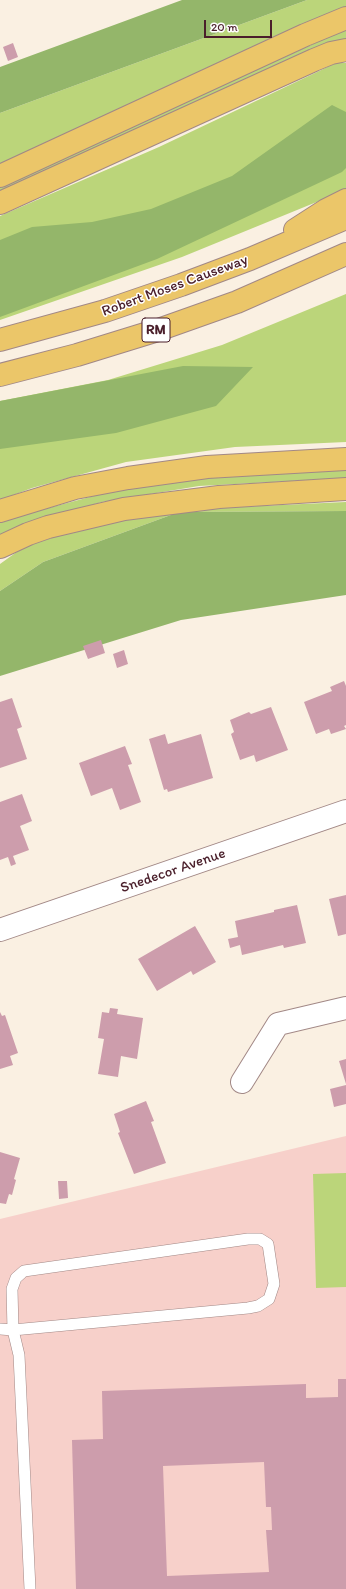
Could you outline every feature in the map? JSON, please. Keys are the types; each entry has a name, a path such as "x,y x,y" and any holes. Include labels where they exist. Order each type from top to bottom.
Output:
{"highway":[{"path":"0,176 305,35 346,18"},
{"path":"0,203 314,60 331,53 346,50"},
{"path":"250,260 326,210 346,200"},
{"name":"Robert Moses Causeway","path":"0,340 105,311 250,260 346,218"},
{"name":"RM","path":"0,375 117,343 237,302 346,254"},
{"path":"276,285 346,269"},
{"path":"0,511 75,488 128,478 215,467 346,459"},
{"path":"0,547 28,534 48,527 124,510 219,497 346,489"}],"street":[{"name":"Snedecor Avenue","path":"0,930 346,811"},
{"path":"242,1082 278,1024 346,1008"}],"lane":[{"path":"0,1329 12,1330 258,1306 269,1299 274,1284 268,1244 260,1239 248,1239 24,1271 16,1278 12,1289 12,1330 19,1354 30,1589"}],"shaded area":[{"path":"346,1136 346,1589 0,1589 0,1219"}],"green space":[{"path":"182,0 307,0 0,113 0,67"},
{"path":"307,0 346,0 346,9 316,19 0,165 0,113"},
{"path":"346,29 346,40 0,194 0,187"},
{"path":"336,63 346,63 346,190 182,257 0,320 0,216 159,147"},
{"path":"332,105 346,112 346,168 342,172 157,259 0,317 0,240 32,227 92,222 151,209 232,176"},
{"path":"346,294 346,442 235,447 126,462 32,488 0,500 0,401 108,380 222,345"},
{"path":"183,366 253,367 216,406 116,433 0,449 0,401"},
{"path":"346,469 346,478 199,486 102,502 24,524 0,538 0,521 116,490 191,478"},
{"path":"346,502 346,511 179,512 43,562 0,591 0,564 25,546 97,524 174,510"},
{"path":"346,511 346,595 181,620 0,676 0,591 43,562 179,512"},
{"path":"346,1173 346,1287 316,1288 313,1174"}],"building":[{"path":"13,43 18,57 8,61 3,47"},
{"path":"101,640 105,653 88,659 83,646"},
{"path":"124,650 128,664 117,668 113,654"},
{"path":"344,681 346,686 346,725 344,726 346,729 331,734 329,729 316,734 304,702 332,691 330,687"},
{"path":"12,698 22,727 17,729 27,759 0,768 0,702"},
{"path":"271,707 288,750 256,762 254,755 240,760 231,734 234,732 230,720 249,712 251,714"},
{"path":"165,734 168,744 201,734 213,778 168,792 167,789 164,790 149,739"},
{"path":"125,746 132,764 128,765 141,802 120,810 112,788 91,796 79,763"},
{"path":"22,794 32,821 20,826 29,850 13,856 16,864 11,866 8,857 0,860 0,802"},
{"path":"346,895 346,934 338,936 329,899"},
{"path":"297,905 306,943 284,948 283,945 242,955 240,945 230,948 228,939 238,937 235,921"},
{"path":"195,926 216,962 193,975 191,971 157,991 138,959"},
{"path":"110,1008 118,1009 117,1014 143,1018 137,1059 121,1056 118,1077 98,1074 104,1039 98,1038 102,1012 109,1013"},
{"path":"0,1012 2,1016 5,1015 18,1053 10,1056 13,1065 0,1069"},
{"path":"346,1059 346,1084 339,1061"},
{"path":"346,1085 346,1104 334,1107 330,1089"},
{"path":"146,1101 154,1121 151,1122 166,1163 134,1174 118,1133 120,1132 114,1114"},
{"path":"0,1152 20,1158 14,1179 16,1180 12,1195 9,1194 6,1204 0,1203"},
{"path":"58,1181 67,1181 68,1198 59,1199"},
{"path":"338,1379 346,1379 346,1589 76,1589 72,1440 103,1439 102,1391 306,1384 306,1398 338,1397","holes":["264,1462 266,1507 271,1507 272,1530 266,1530 269,1572 167,1576 163,1466"]}]}
